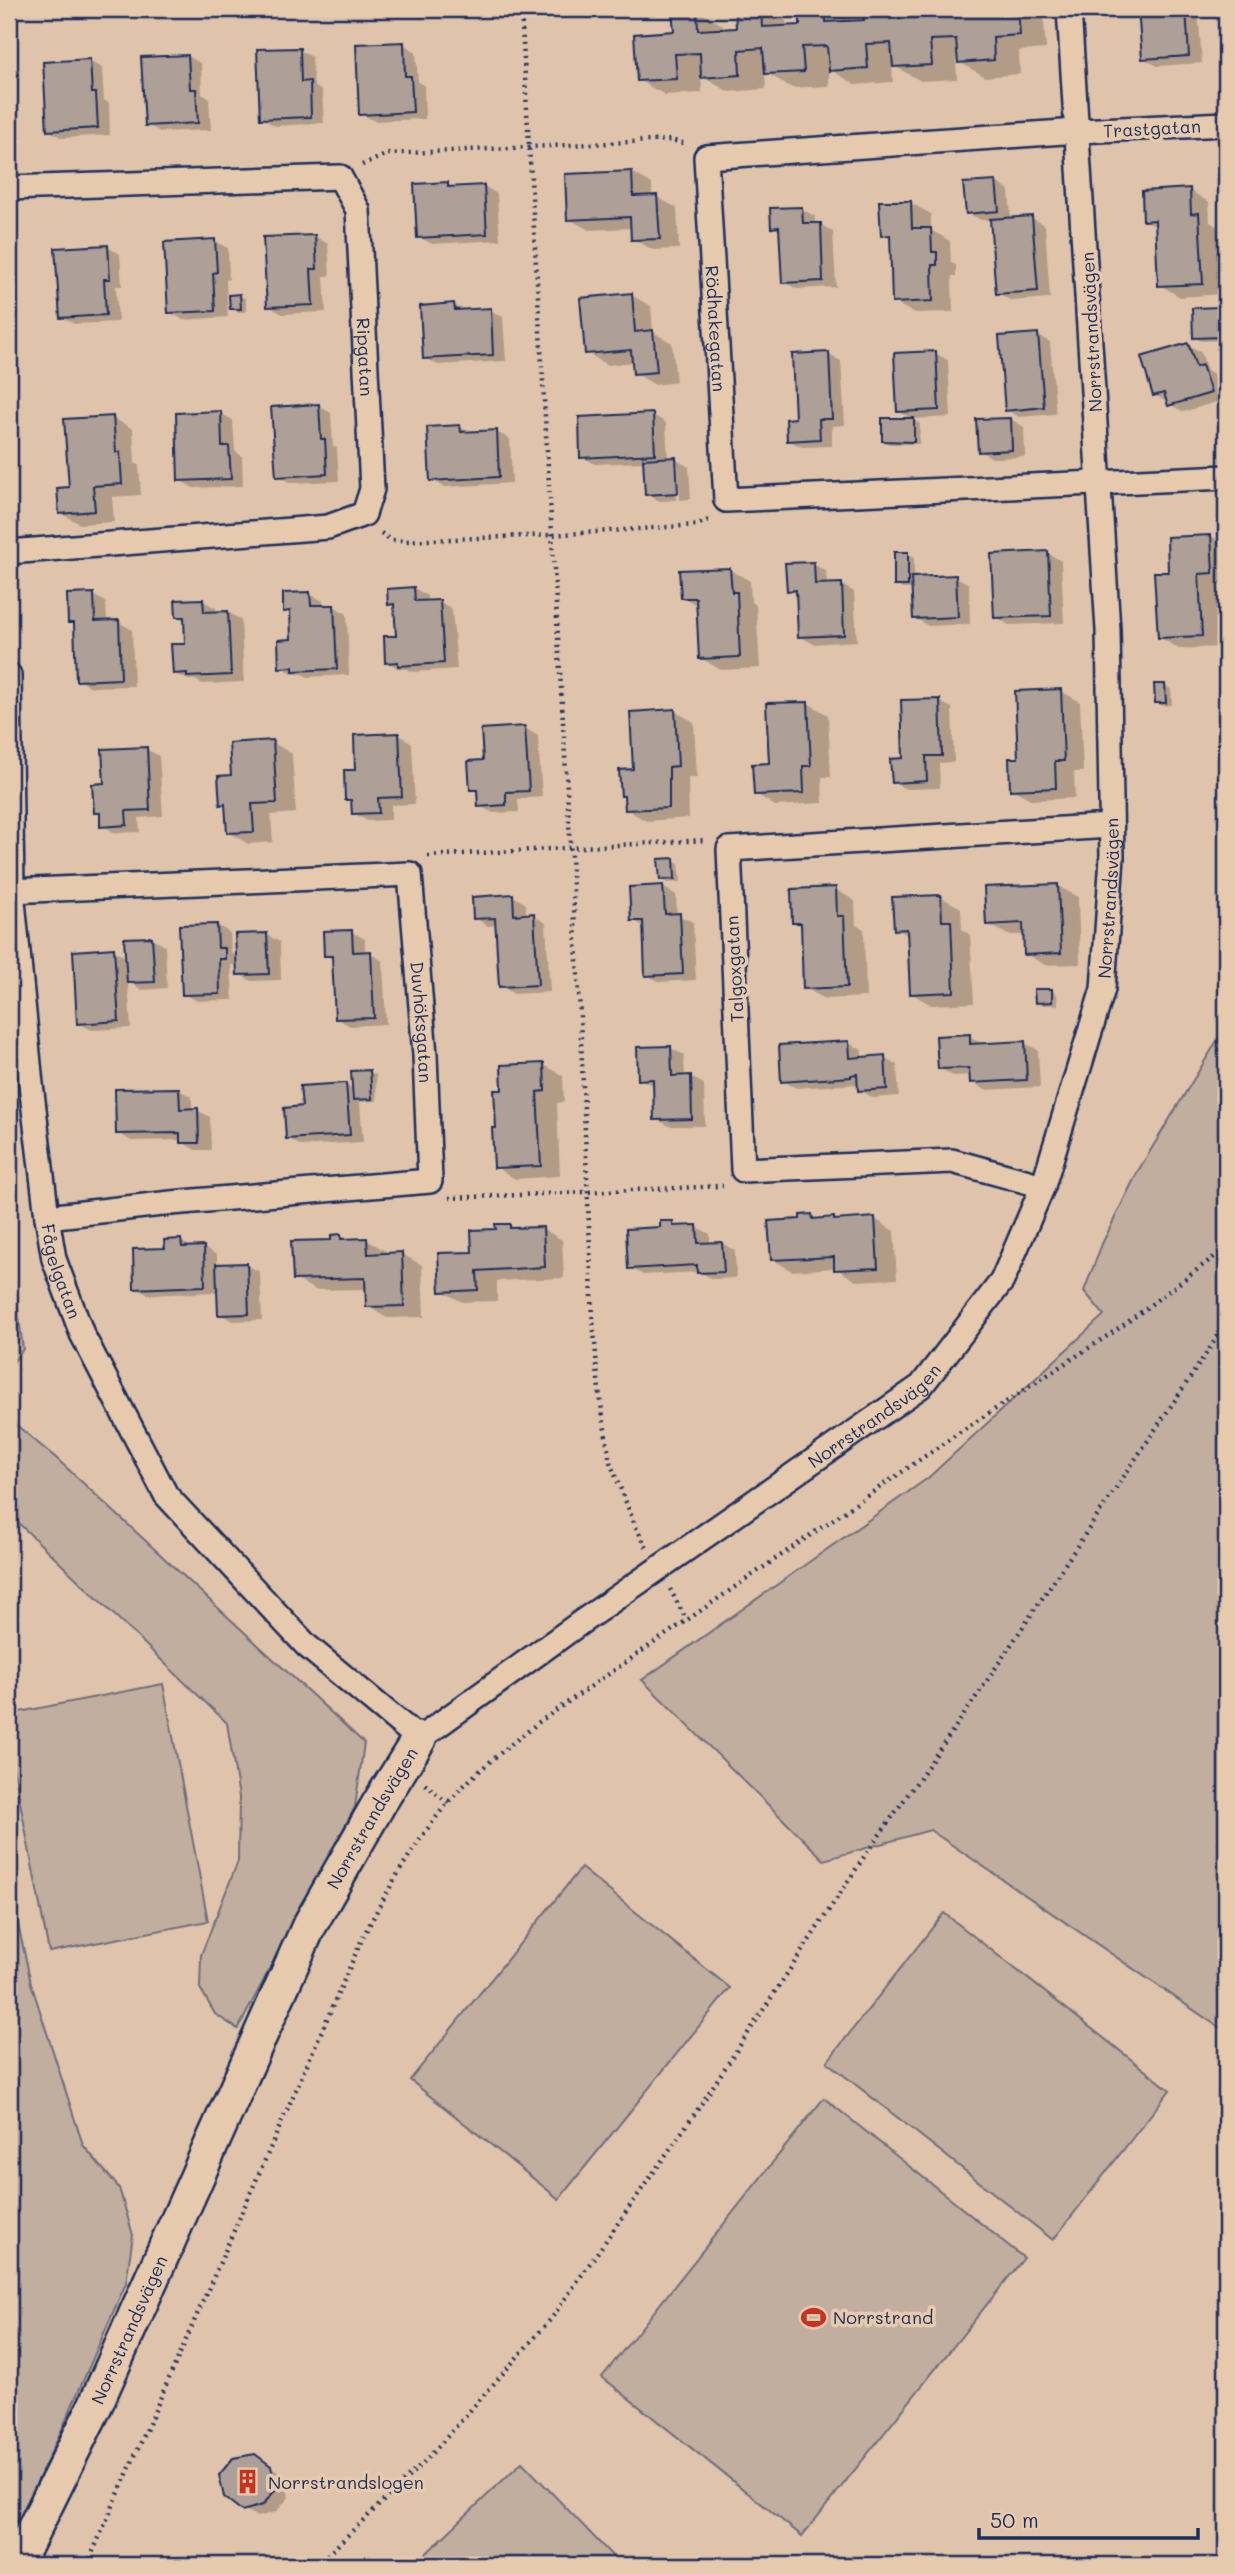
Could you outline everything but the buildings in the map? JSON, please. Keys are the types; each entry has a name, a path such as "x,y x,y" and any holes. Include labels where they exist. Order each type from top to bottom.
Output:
{"street":[{"name":"Norrstrandsvägen","path":"16,2565 93,2410 308,1928 419,1739 921,1385 1002,1281 1042,1186 1103,989 1112,857 1108,630 1069,9"},
{"name":"Trastgatan","path":"1078,131 1226,124"},
{"path":"706,157 1078,131"},
{"name":"Rödhakegatan","path":"706,157 726,500"},
{"path":"9,188 340,177"},
{"name":"Ripgatan","path":"340,177 358,210 372,489 364,514"},
{"path":"726,500 1226,477"},
{"path":"9,552 328,527 364,514"},
{"name":"Fågelgatan","path":"9,675 11,891 47,1217 54,1259 82,1334 166,1495 307,1646 419,1739"},
{"path":"729,849 1111,825"},
{"name":"Talgoxgatan","path":"729,849 743,1170"},
{"path":"11,891 411,874"},
{"name":"Duvhöksgatan","path":"411,874 425,1055 430,1181"},
{"path":"743,1170 952,1161 1042,1186"},
{"path":"47,1217 171,1203 430,1181"}],"path":[{"path":"521,9 599,1391 610,1462 625,1502 686,1619"},
{"path":"340,177 388,154 671,140 695,148 706,157"},
{"path":"364,514 381,534 391,540 404,541 697,525 713,518 726,500"},
{"path":"411,874 430,854 705,840 729,849"},
{"path":"430,1181 450,1199 726,1186 743,1170"},
{"path":"87,2565 363,1937 414,1846 448,1803 483,1768 539,1722 960,1432 1121,1327 1226,1248"},
{"path":"317,2565 431,2455 551,2319 698,2109 864,1857 968,1709 1226,1324"}],"shaded area":[{"path":"1226,1026 1226,2032 930,1830 824,1860 642,1680 928,1478 1104,1315 1084,1291 1102,1244 1138,1171"},
{"path":"9,1238 23,1349 9,1368"},
{"path":"9,1419 56,1458 364,1743 355,1807 238,2029 215,2014 200,1988 201,1955 238,1861 239,1797 227,1723 9,1514"},
{"path":"163,1684 208,1921 49,1952 9,1745 9,1714"},
{"path":"581,1868 730,1988 559,2199 410,2080"},
{"path":"9,1883 31,1983 83,2145 119,2188 133,2235 126,2283 9,2543"},
{"path":"944,1913 1170,2090 1053,2240 827,2062"},
{"name":"Norrstrand","path":"824,2098 1024,2258 802,2536 602,2377"},
{"path":"522,2462 621,2565 414,2565"}],"place":[{"name":"Norrstrand","path":"813,2317"},
{"name":"Norrstrandslogen","path":"248,2482"}]}
